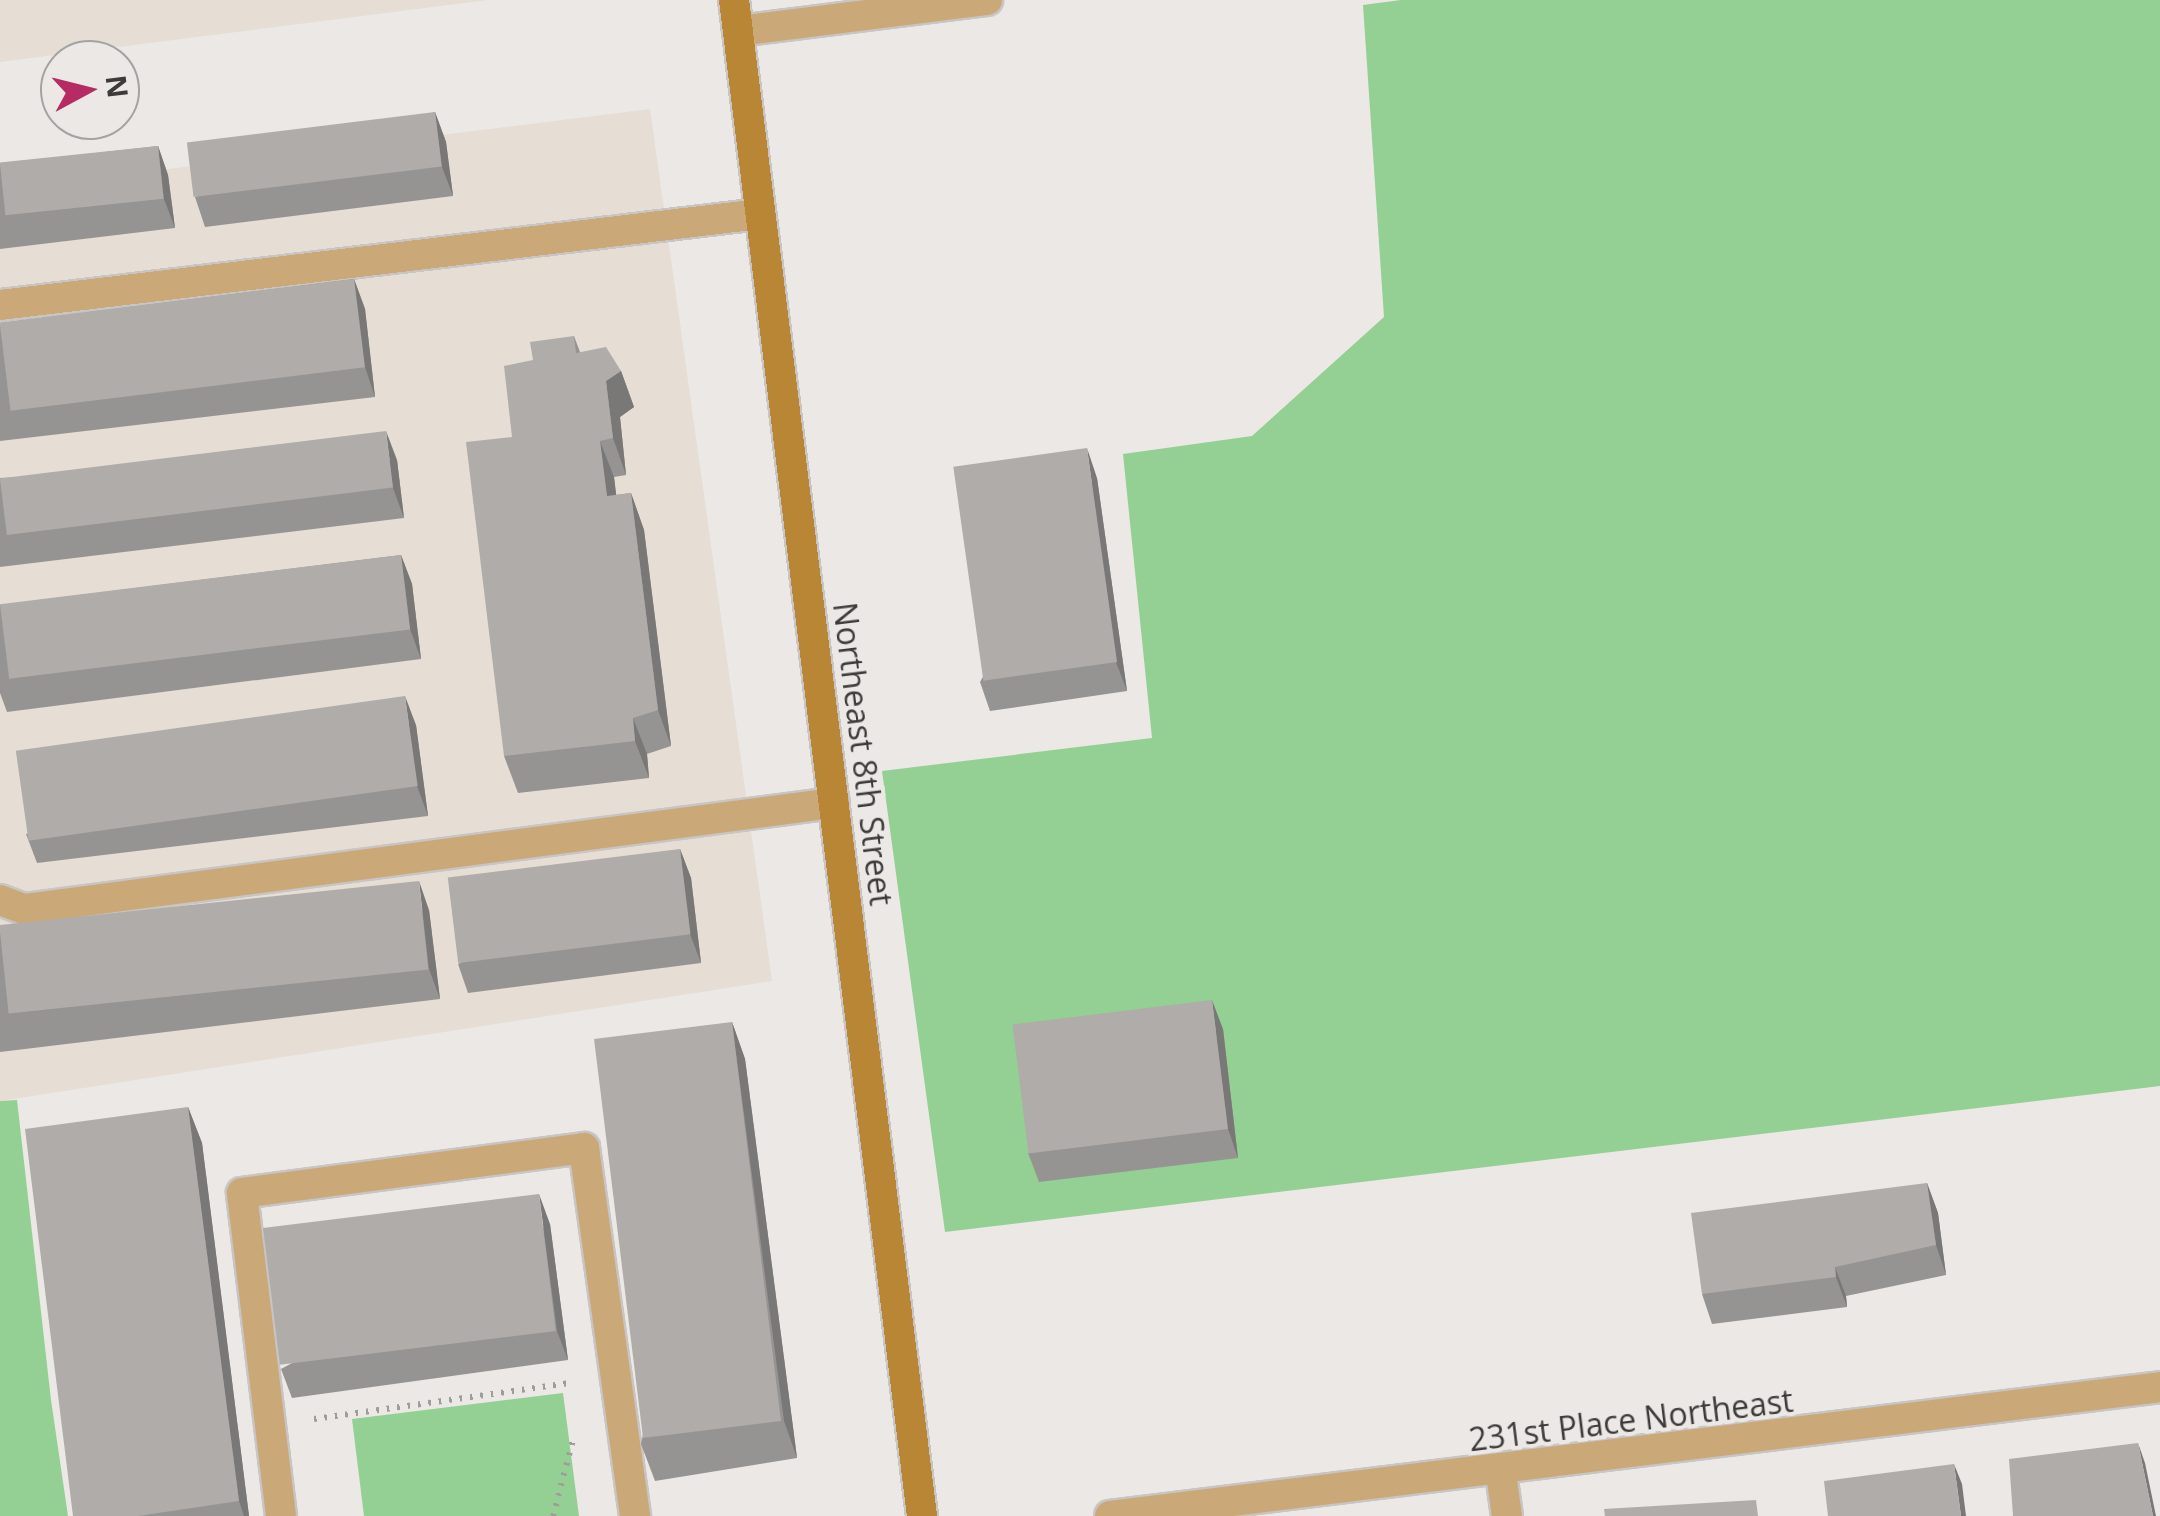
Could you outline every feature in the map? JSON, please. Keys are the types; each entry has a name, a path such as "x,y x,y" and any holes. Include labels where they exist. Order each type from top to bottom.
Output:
{"street":[{"name":"Northeast 8th Street","path":"734,0 922,1516"},
{"path":"738,31 987,0"},
{"path":"0,305 760,214"},
{"path":"0,900 24,908 834,803"},
{"path":"281,1516 242,1194 584,1148 634,1516"},
{"name":"231st Place Northeast","path":"1110,1516 1502,1473 2160,1387"},
{"path":"1502,1473 1507,1516"}],"path":[{"path":"334,1413 570,1382 572,1398"},
{"path":"573,1414 579,1464"},
{"path":"553,1516 574,1430"}],"shaded area":[{"path":"0,0 488,0 140,44 140,40 40,40 40,57 0,62"},
{"path":"650,109 772,981 0,1101 0,190"}],"green space":[{"path":"1401,0 2160,0 2160,1086 945,1232 882,771 1152,738 1123,454 1252,436 1384,317 1363,5"},
{"path":"17,1100 68,1516 0,1516 0,1101"},
{"path":"563,1393 579,1516 364,1516 352,1419"}],"building":[{"path":"435,112 442,167 194,197 187,142"},
{"path":"158,146 164,199 5,215 0,163"},
{"path":"354,279 365,367 11,411 0,322"},
{"path":"574,336 576,353 606,347 621,371 606,381 613,438 600,441 607,496 631,493 658,710 633,718 635,741 504,756 466,442 512,437 504,366 533,360 530,342"},
{"path":"386,431 393,488 7,535 0,478"},
{"path":"1087,448 1117,662 983,681 953,467"},
{"path":"401,555 410,629 9,679 0,604"},
{"path":"405,696 418,786 28,841 16,751"},
{"path":"680,849 690,934 458,963 448,878"},
{"path":"419,881 428,970 9,1014 0,925"},
{"path":"1212,1000 1228,1129 1028,1154 1012,1024"},
{"path":"732,1022 781,1421 643,1438 594,1039"},
{"path":"188,1107 239,1501 138,1516 73,1516 25,1129"},
{"path":"1927,1183 1936,1245 1835,1267 1836,1277 1702,1294 1691,1213"},
{"path":"539,1194 556,1331 280,1365 263,1228"},
{"path":"2138,1443 2153,1516 2013,1516 2009,1459"},
{"path":"1954,1464 1961,1516 1828,1516 1824,1481"},
{"path":"1756,1500 1758,1516 1605,1516 1604,1509"}]}
